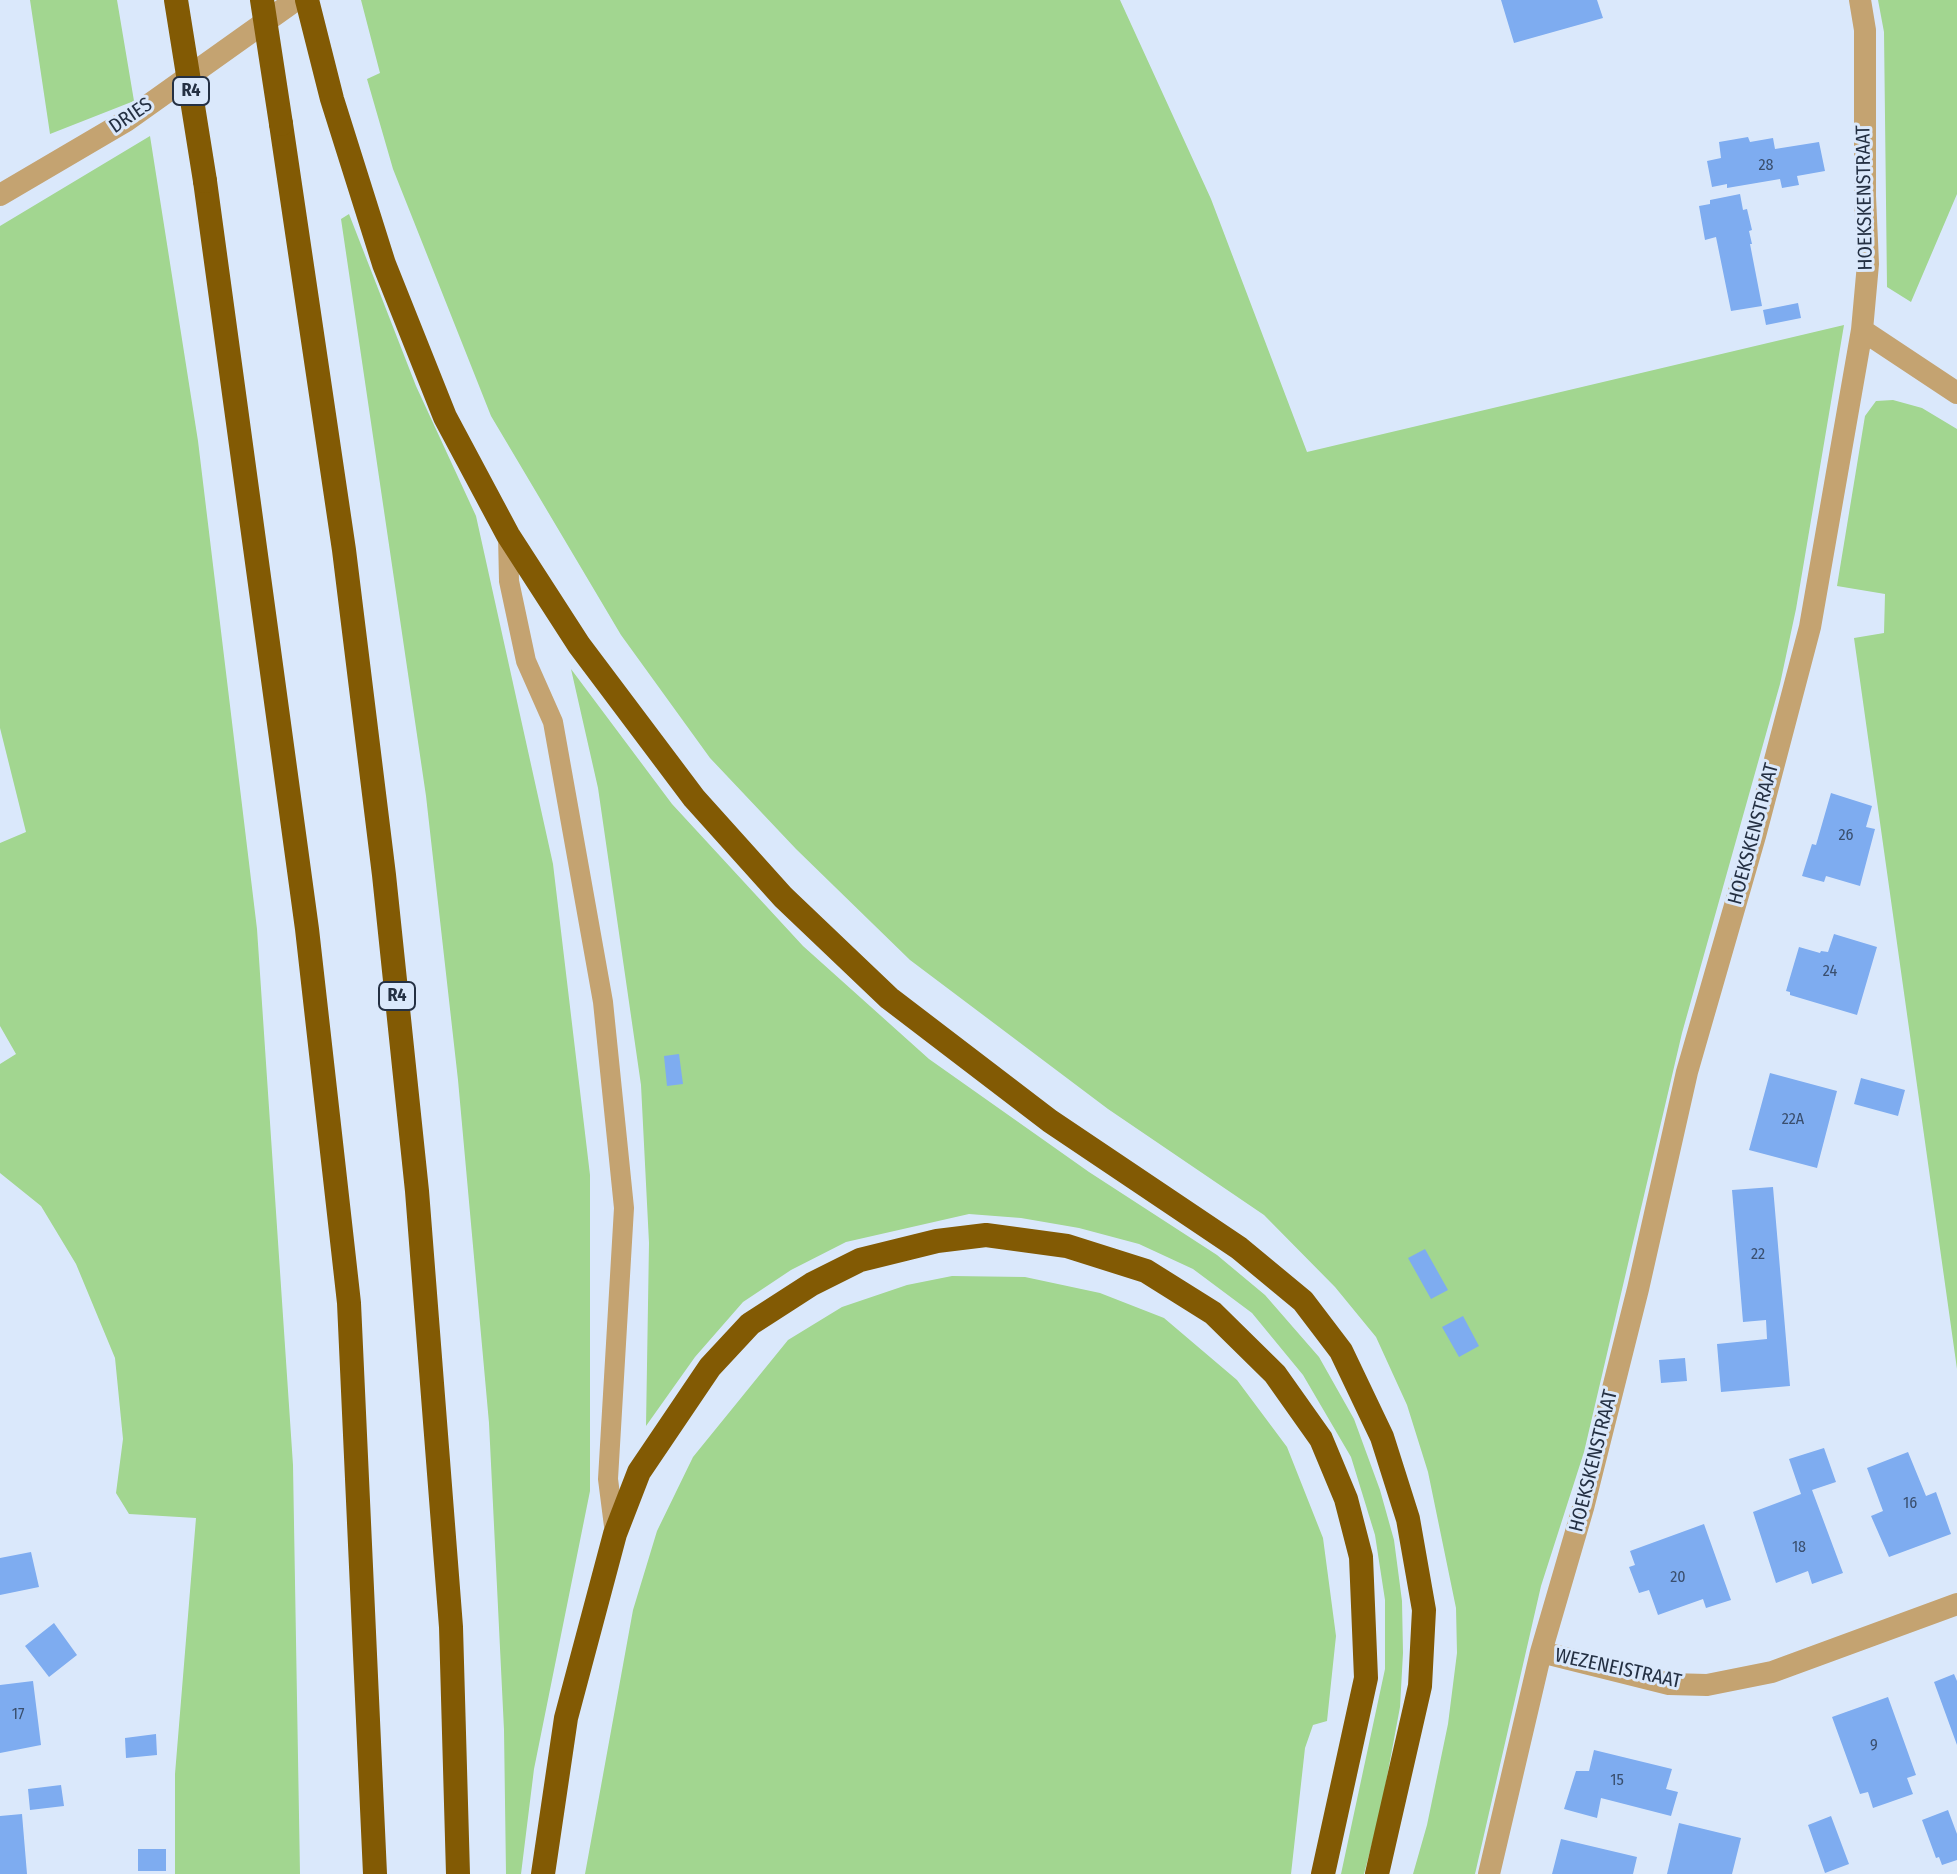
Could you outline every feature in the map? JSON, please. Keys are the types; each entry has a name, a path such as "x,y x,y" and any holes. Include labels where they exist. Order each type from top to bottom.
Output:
{"highway":[{"name":"R4","path":"176,0 205,181 307,929 349,1303 375,1874"},
{"name":"R4","path":"262,0 344,550 384,875 417,1191 451,1627 458,1874"},
{"path":"307,0 332,99 384,264 439,403 508,535 579,645 694,798 783,897 889,998 1050,1121 1239,1248 1303,1301 1341,1351 1382,1437 1391,1465 1408,1519 1424,1610 1420,1686 1377,1874"},
{"path":"543,1874 566,1718 615,1534 639,1472 710,1367 750,1324 812,1284 860,1260 937,1241 986,1235 1067,1246 1146,1271 1213,1313 1275,1374 1321,1439 1346,1499 1361,1557 1366,1678 1323,1874"}],"street":[{"name":"DRIES","path":"0,195 126,121 296,0"},
{"name":"HOEKSKENSTRAAT","path":"1541,1652 1591,1479 1687,1072 1755,836 1810,627 1862,330 1868,264 1864,167 1865,30 1860,0"},
{"path":"1862,330 1957,393"},
{"name":"WEZENEISTRAAT","path":"1489,1874 1541,1652 1669,1684 1707,1685 1772,1672 1957,1604"}],"lane":[{"path":"508,535 509,581 526,661 553,722 603,1002 624,1208 608,1479 615,1534"}],"green space":[{"path":"30,0 117,0 134,101 50,134"},
{"path":"361,0 1120,0 1211,199 1307,452 1844,325 1796,609 1780,684 1682,1033 1584,1452 1541,1586 1475,1874 1413,1874 1427,1825 1448,1724 1457,1653 1456,1608 1428,1472 1407,1405 1376,1337 1335,1287 1264,1215 1108,1109 910,960 796,849 710,758 621,635 491,416 393,169 367,79 380,73"},
{"path":"1878,0 1957,0 1957,194 1911,302 1887,287 1884,32"},
{"path":"150,136 198,441 257,929 293,1465 300,1874 175,1874 175,1774 196,1518 129,1514 116,1493 123,1439 115,1358 76,1264 41,1206 0,1173 0,1064 16,1054 0,1026 0,843 26,832 0,728 0,226"},
{"path":"349,214 416,386 476,516 553,864 590,1175 590,1491 534,1769 521,1874 506,1874 504,1730 489,1423 458,1080 426,796 341,219"},
{"path":"1893,400 1922,408 1957,429 1957,1369 1854,638 1884,633 1885,594 1837,586 1865,416 1876,401"},
{"path":"571,669 672,804 803,946 929,1059 1089,1172 1217,1255 1265,1295 1319,1357 1354,1419 1380,1490 1394,1540 1402,1601 1400,1707 1381,1809 1364,1874 1341,1874 1385,1669 1385,1600 1375,1535 1351,1457 1303,1375 1252,1313 1193,1269 1139,1244 1079,1228 1021,1218 969,1214 846,1242 791,1270 743,1302 695,1357 646,1426 649,1243 641,1085 598,788"},
{"path":"952,1276 1025,1277 1100,1293 1164,1318 1237,1380 1287,1447 1323,1538 1336,1636 1327,1721 1313,1725 1305,1748 1291,1874 585,1874 633,1610 657,1531 693,1457 788,1340 842,1307 907,1285"}],"building":[{"path":"1501,0 1597,0 1603,18 1514,43"},
{"path":"1748,137 1750,142 1773,138 1775,149 1819,142 1825,171 1797,176 1799,185 1782,188 1780,179 1727,188 1727,184 1712,187 1707,161 1721,158 1719,142"},
{"path":"1740,194 1752,230 1749,231 1750,244 1762,306 1731,311 1716,237 1705,240 1699,206 1710,204 1710,200"},
{"path":"1798,303 1801,318 1766,325 1763,310"},
{"path":"1831,793 1872,806 1866,827 1875,829 1860,886 1826,876 1824,882 1802,876 1812,844 1816,845"},
{"path":"1834,934 1877,947 1857,1015 1790,995 1786,991 1799,947 1828,952"},
{"path":"679,1054 683,1084 667,1086 664,1056"},
{"path":"1770,1073 1837,1091 1817,1168 1749,1150"},
{"path":"1861,1078 1905,1090 1898,1116 1854,1104"},
{"path":"1773,1187 1790,1386 1721,1392 1717,1344 1767,1339 1766,1320 1743,1322 1732,1190"},
{"path":"1425,1249 1448,1290 1431,1299 1408,1258"},
{"path":"1463,1316 1479,1346 1459,1357 1442,1327"},
{"path":"1685,1358 1687,1381 1661,1383 1659,1360"},
{"path":"1824,1448 1836,1482 1812,1490 1843,1573 1812,1584 1808,1571 1776,1583 1753,1512 1801,1494 1789,1459"},
{"path":"1908,1452 1926,1496 1936,1492 1951,1534 1889,1557 1871,1516 1883,1511 1867,1468"},
{"path":"1704,1524 1731,1600 1706,1608 1703,1599 1658,1615 1649,1590 1639,1593 1629,1567 1635,1565 1630,1551"},
{"path":"31,1552 39,1587 0,1595 0,1558"},
{"path":"54,1623 77,1655 49,1677 25,1646"},
{"path":"1954,1674 1957,1681 1957,1745 1934,1682"},
{"path":"33,1681 41,1745 0,1753 0,1685"},
{"path":"1888,1697 1916,1775 1907,1778 1913,1794 1873,1808 1868,1792 1860,1794 1832,1717"},
{"path":"156,1734 157,1755 126,1758 125,1738"},
{"path":"1594,1750 1672,1769 1666,1789 1678,1792 1671,1816 1601,1798 1597,1818 1564,1809 1576,1771 1589,1771"},
{"path":"61,1785 64,1806 30,1810 28,1789"},
{"path":"1948,1810 1957,1834 1957,1860 1942,1865 1939,1857 1936,1858 1922,1820"},
{"path":"22,1814 27,1874 0,1874 0,1816"},
{"path":"1831,1816 1849,1864 1825,1873 1808,1825"},
{"path":"1679,1823 1741,1838 1732,1874 1667,1874"},
{"path":"1561,1839 1637,1857 1633,1874 1552,1874"},
{"path":"138,1849 166,1849 166,1871 138,1871"}]}
